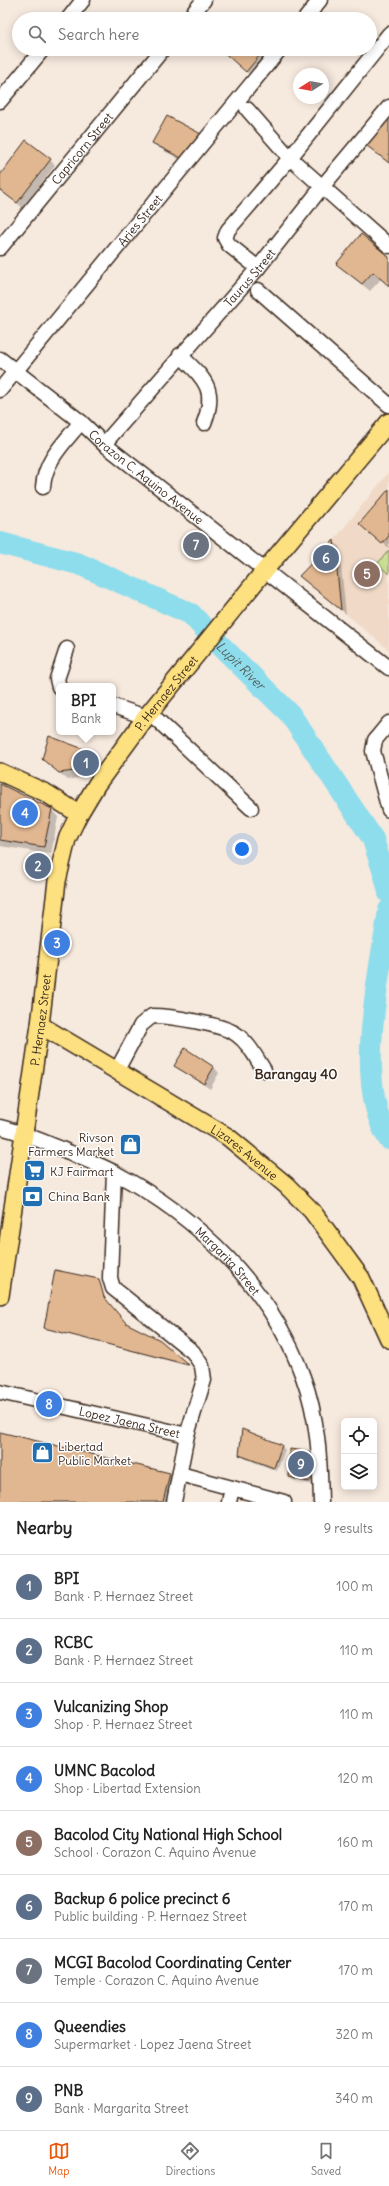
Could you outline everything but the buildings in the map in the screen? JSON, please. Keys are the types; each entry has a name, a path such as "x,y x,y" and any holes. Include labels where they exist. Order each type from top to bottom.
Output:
{"main road":[{"name":"P. Hernaez Street","path":"0,1296 40,1025 57,881 67,839 79,814 97,784 148,715 265,570 389,422"},
{"path":"0,772 46,793 79,814"},
{"name":"Lizares Avenue","path":"40,1025 118,1070 228,1137 286,1184 312,1211 362,1278 389,1339"}],"street":[{"path":"74,12 84,0"},
{"path":"194,12 204,0"},
{"path":"310,12 320,0"},
{"path":"377,49 389,34"},
{"path":"0,101 37,56"},
{"name":"Capricorn Street","path":"0,248 157,56"},
{"name":"Aries Street","path":"0,390 274,56"},
{"path":"258,268 229,245 225,238 228,230 290,158 371,56"},
{"name":"Taurus Street","path":"104,444 180,355 258,268 322,187 389,107"},
{"path":"246,109 290,158 389,246"},
{"path":"258,290 389,405"},
{"path":"180,355 206,381 210,399 209,412 204,423"},
{"name":"Corazon C. Aquino Avenue","path":"0,358 81,422 104,444 389,668"},
{"path":"43,487 44,475 51,459 81,422"},
{"path":"58,683 57,679 66,649"},
{"path":"116,707 148,715 251,808"},
{"path":"389,723 375,740 373,751 389,810"},
{"path":"118,1070 141,1025 152,1016 170,1016 235,1033 246,1043 264,1070"},
{"name":"Margarita Street","path":"0,1127 24,1133 114,1172 193,1226 252,1284 271,1311 288,1341 304,1378 315,1417 320,1454 321,1502"},
{"path":"114,1172 110,1278 113,1288 193,1352 202,1366 204,1380 187,1435"},
{"name":"Lopez Jaena Street","path":"0,1392 187,1435 174,1502"},
{"path":"180,1474 284,1502"},
{"path":"228,1502 232,1488"}],"shaded area":[{"path":"389,472 389,650 341,610 334,540"}],"green space":[{"path":"389,550 389,574 377,564"}],"waterway":[{"name":"Lupit River","path":"0,543 79,564 191,614 214,639 290,714 373,839 389,893"},
{"name":"Lupit River","path":"389,910 372,1027 371,1059 373,1088 378,1116 389,1139"}],"place":[{"name":"MCGI Bacolod Coordinating Center","path":"196,545"},
{"name":"Backup 6 police precinct 6","path":"326,558"},
{"name":"Bacolod City National High School","path":"367,574"},
{"name":"BPI","path":"86,763"},
{"name":"UMNC Bacolod","path":"25,813"},
{"name":"RCBC","path":"38,866"},
{"name":"Vulcanizing Shop","path":"57,943"},
{"name":"Rivson Farmers Market","path":"130,1144"},
{"name":"KJ Fairmart","path":"35,1171"},
{"name":"China Bank","path":"33,1196"},
{"name":"Queendies","path":"49,1404"},
{"name":"Libertad Public Market","path":"42,1453"},
{"name":"PNB","path":"301,1464"}],"district":[{"name":"Barangay 40","path":"296,1074"}]}
